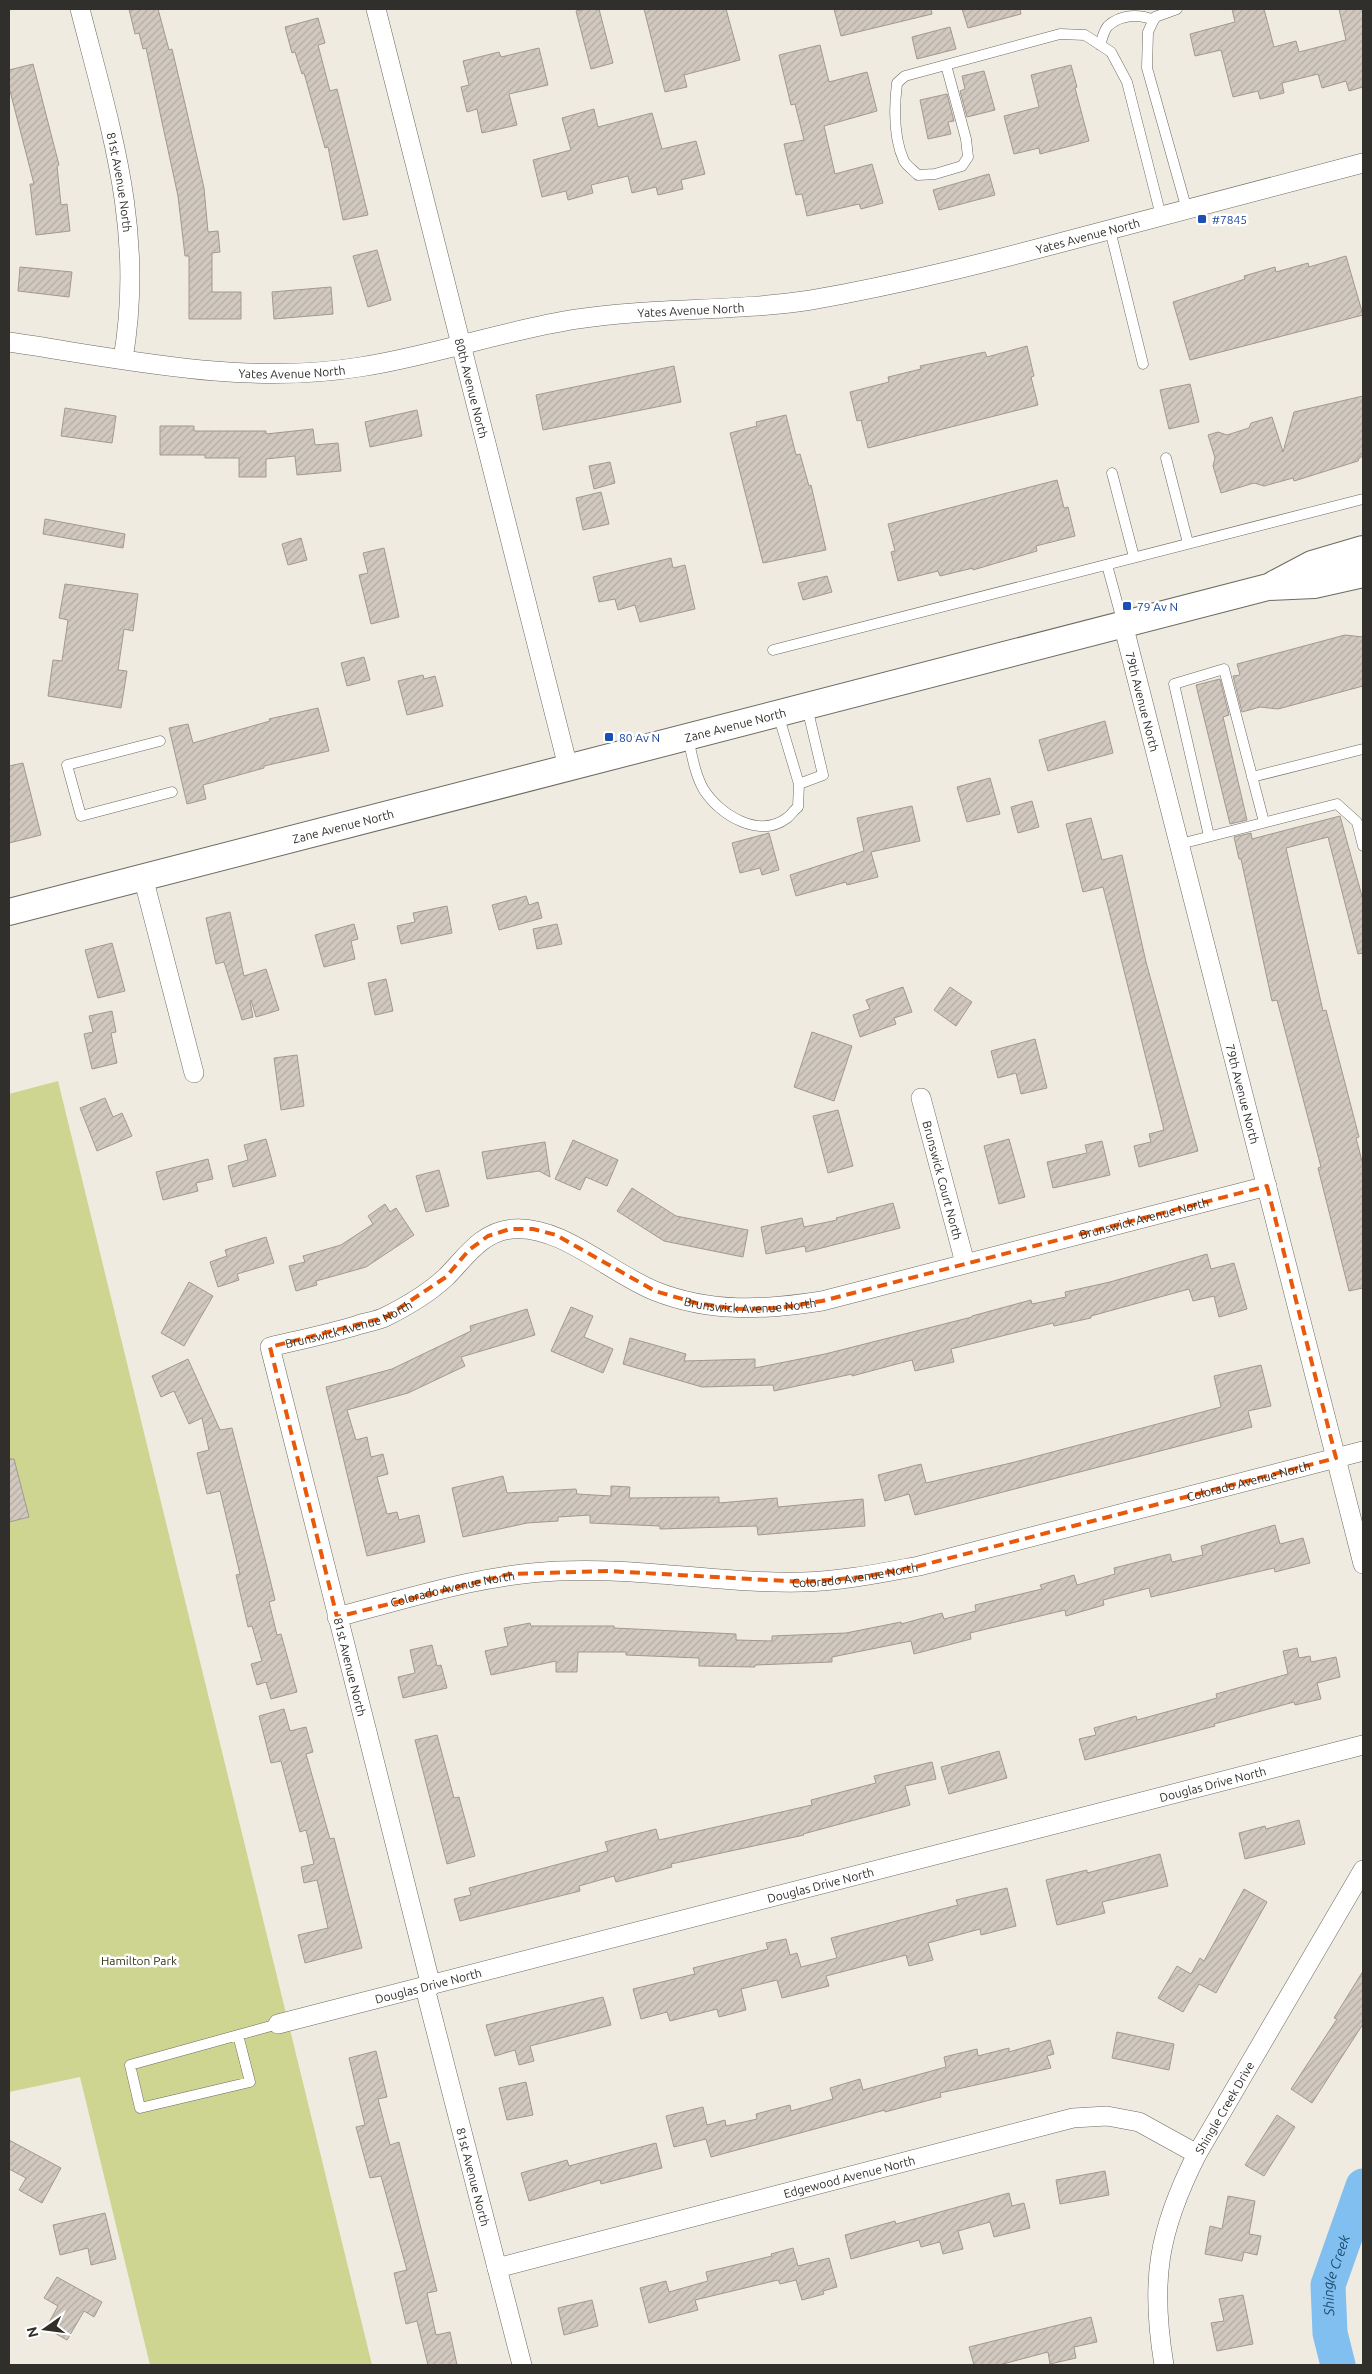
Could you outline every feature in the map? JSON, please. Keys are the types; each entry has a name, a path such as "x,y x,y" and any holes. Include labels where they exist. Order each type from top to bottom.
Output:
{"main road":[{"name":"Zane Avenue North","path":"1268,587 1312,564 1363,549"},
{"name":"Zane Avenue North","path":"9,912 1268,587 1314,585 1363,574"}],"street":[{"name":"81st Avenue North","path":"80,9 118,159 128,217 131,277 127,335 123,359"},
{"name":"80th Avenue North","path":"376,9 568,767"},
{"name":"Yates Avenue North","path":"9,342 230,373 294,373 360,367 573,320 644,311 731,308 845,294 956,270 1363,163"},
{"name":"79th Avenue North","path":"1124,624 1363,1564"},
{"path":"143,877 194,1073"},
{"name":"Brunswick Court North","path":"921,1098 965,1263"},
{"name":"Brunswick Avenue North","path":"270,1348 386,1317 446,1277 469,1250 488,1236 510,1229 533,1229 556,1236 616,1272 655,1291 696,1304 738,1309 780,1308 822,1300 1268,1186"},
{"name":"81st Avenue North","path":"270,1348 522,2365"},
{"name":"Colorado Avenue North","path":"337,1617 462,1584 510,1574 559,1570 608,1571 746,1581 804,1582 863,1576 919,1566 1363,1451"},
{"name":"Douglas Drive North","path":"278,2024 428,1987 1363,1745"},
{"name":"Shingle Creek Drive","path":"1164,2365 1157,2322 1157,2278 1164,2235 1177,2193 1196,2154 1363,1870"},
{"name":"Edgewood Avenue North","path":"497,2268 1073,2118 1107,2116 1140,2122 1196,2154"}],"lane":[{"path":"1177,9 1155,17 1148,32 1147,68 1186,210"},
{"path":"1100,45 1107,27 1126,16 1146,17 1154,20"},
{"path":"946,65 966,139 968,157 962,166 935,174 918,175 905,162 897,132 894,105 897,83 905,76 1060,34 1086,35 1111,52 1127,82 1161,216"},
{"path":"1110,230 1143,364"},
{"path":"1166,458 1188,543"},
{"path":"1112,473 1134,557"},
{"path":"773,650 1363,499"},
{"path":"1108,565 1124,624"},
{"path":"1209,836 1174,684 1224,669 1264,822"},
{"path":"799,784 823,775 807,705"},
{"path":"688,736 696,770 704,789 716,805 732,818 751,825 770,824 786,819 798,807 799,784 777,713"},
{"path":"160,740 67,765 81,816 172,792"},
{"path":"1252,777 1363,749"},
{"path":"1180,844 1337,804 1360,821 1363,846"},
{"path":"238,2035 250,2082 140,2108 130,2065 238,2035 278,2024"}],"highlighted area":[{"path":"1267,1186 1336,1458 919,1566 863,1577 804,1582 608,1571 510,1574 337,1617 270,1347 386,1317 446,1277 469,1250 488,1236 510,1229 533,1229 556,1235 655,1291 696,1303 737,1309 779,1308 822,1301"}],"green space":[{"name":"Hamilton Park","path":"58,1081 372,2365 150,2365 80,2077 9,2092 9,1094"}],"building":[{"path":"129,9 158,9 169,50 172,49 204,188 208,232 218,231 220,252 212,253 212,292 241,292 241,319 189,319 189,256 185,256 178,196 146,48 143,49 139,33 135,34"},
{"path":"599,9 613,63 591,69 576,11"},
{"path":"644,9 726,9 740,60 684,75 687,87 665,92"},
{"path":"834,9 931,9 932,14 841,36"},
{"path":"962,9 1020,9 1021,14 968,28"},
{"path":"1232,9 1264,9 1274,47 1296,41 1299,52 1346,40 1339,9 1363,9 1363,87 1349,91 1346,81 1322,88 1318,74 1282,83 1284,93 1260,99 1258,91 1233,97 1221,50 1195,56 1190,34 1235,22"},
{"path":"318,18 325,43 318,45 330,91 337,89 368,215 343,220 328,147 325,148 304,73 302,74 295,52 292,53 285,27"},
{"path":"950,27 956,49 917,59 912,37"},
{"path":"820,45 829,82 867,72 877,111 824,126 835,174 872,164 883,203 861,209 859,204 807,216 802,194 796,195 784,144 804,140 795,104 791,105 779,55"},
{"path":"539,48 548,85 509,94 517,125 482,133 477,109 467,112 461,87 469,85 463,61 499,52 501,57"},
{"path":"33,64 59,165 57,166 61,205 67,204 70,231 36,235 30,184 34,184 9,87 9,70"},
{"path":"1071,65 1089,141 1040,154 1039,148 1014,154 1004,116 1039,107 1031,75"},
{"path":"984,71 995,110 967,117 960,91 965,89 962,76"},
{"path":"947,94 954,121 948,122 951,134 928,139 920,100"},
{"path":"594,109 598,127 652,113 662,149 696,141 705,174 681,180 683,189 658,195 656,187 632,193 628,176 591,185 593,193 568,200 566,191 542,197 533,160 571,150 562,118"},
{"path":"989,174 995,195 939,210 933,190"},
{"path":"377,250 391,300 368,307 353,256"},
{"path":"1346,256 1363,315 1190,360 1173,302 1245,279 1244,276 1275,267 1276,272 1308,263 1309,267"},
{"path":"20,267 72,272 69,297 18,291"},
{"path":"331,287 333,314 274,319 272,292"},
{"path":"1027,346 1034,376 1031,377 1038,405 868,448 861,420 857,421 850,392 889,382 888,377 921,369 920,366 985,352 987,357"},
{"path":"674,366 681,402 543,430 536,395"},
{"path":"1190,384 1199,422 1169,429 1160,390"},
{"path":"1363,396 1363,456 1358,461 1294,481 1293,478 1264,486 1254,483 1221,493 1213,466 1215,458 1208,435 1218,432 1227,435 1249,428 1251,423 1272,417 1283,452 1294,412"},
{"path":"65,408 116,416 112,443 61,436"},
{"path":"417,410 422,436 370,447 365,422"},
{"path":"786,415 796,455 800,454 809,486 811,485 826,550 763,563 730,433 757,426 756,422"},
{"path":"160,426 194,426 194,431 266,431 266,434 313,429 315,445 338,443 341,471 297,475 295,456 266,459 266,477 239,477 239,458 205,458 205,455 160,455"},
{"path":"610,462 615,483 594,489 589,466"},
{"path":"1057,480 1064,508 1068,507 1075,536 1036,546 1037,551 973,570 973,568 940,576 938,571 898,581 891,552 895,551 888,524"},
{"path":"601,492 609,524 583,530 576,498"},
{"path":"45,519 125,534 123,548 43,534"},
{"path":"301,538 307,560 288,565 282,544"},
{"path":"384,548 399,617 371,624 359,575 368,573 363,553"},
{"path":"671,558 673,568 685,565 695,609 640,622 635,605 618,610 615,599 599,602 593,577"},
{"path":"827,576 832,592 803,600 798,583"},
{"path":"65,584 138,594 133,631 124,629 118,670 127,671 121,708 48,696 53,660 62,661 68,620 59,618"},
{"path":"1345,635 1363,637 1363,686 1278,709 1260,707 1242,712 1233,676 1240,675 1237,664"},
{"path":"364,657 370,680 347,686 341,663"},
{"path":"423,675 424,679 435,676 443,706 407,715 398,681"},
{"path":"1220,679 1229,715 1223,717 1247,820 1230,824 1196,685"},
{"path":"318,708 329,751 264,766 264,768 203,785 206,799 187,804 169,728 188,724 193,743 270,721 269,719"},
{"path":"1105,721 1113,753 1048,771 1039,740"},
{"path":"23,763 41,835 9,843 9,766"},
{"path":"990,778 1000,814 967,822 957,787"},
{"path":"1032,801 1039,827 1018,833 1011,807"},
{"path":"912,806 920,841 871,852 878,877 847,885 846,882 796,896 790,875 864,851 857,818"},
{"path":"1340,816 1363,900 1363,953 1358,954 1328,837 1286,848 1323,1011 1326,1010 1359,1137 1356,1138 1363,1165 1363,1288 1349,1291 1318,1168 1321,1167 1277,1000 1272,1001 1241,859 1239,859 1234,837 1251,833 1252,839"},
{"path":"1091,818 1102,860 1122,855 1146,962 1198,1151 1139,1167 1134,1146 1151,1142 1149,1134 1164,1130 1103,887 1083,892 1066,824"},
{"path":"769,833 779,870 762,875 760,868 740,873 732,843"},
{"path":"526,896 529,905 538,902 542,918 499,930 492,905"},
{"path":"447,906 452,933 401,944 397,926 415,922 413,913"},
{"path":"230,912 244,976 266,969 279,1010 256,1017 251,1000 253,1017 242,1020 224,962 216,964 206,918"},
{"path":"354,924 358,939 351,941 355,959 324,967 315,935"},
{"path":"557,924 562,944 537,949 533,929"},
{"path":"112,943 125,991 98,998 85,950"},
{"path":"386,979 393,1011 375,1015 368,983"},
{"path":"903,987 912,1012 894,1018 896,1024 860,1037 853,1015 870,1009 866,1000"},
{"path":"950,987 972,1002 956,1026 934,1010"},
{"path":"112,1011 116,1032 111,1033 117,1063 92,1069 84,1034 93,1032 89,1016"},
{"path":"812,1032 852,1046 834,1101 794,1087"},
{"path":"1035,1039 1047,1088 1021,1094 1016,1073 998,1078 991,1051"},
{"path":"297,1055 304,1106 281,1110 274,1058"},
{"path":"105,1098 113,1117 122,1113 132,1136 97,1151 80,1108"},
{"path":"838,1110 853,1166 828,1173 813,1116"},
{"path":"266,1139 276,1176 233,1187 228,1166 248,1160 244,1145"},
{"path":"1009,1139 1025,1197 999,1204 984,1146"},
{"path":"573,1140 618,1160 607,1186 586,1177 580,1190 555,1179"},
{"path":"1102,1141 1110,1175 1053,1188 1047,1162 1087,1153 1085,1145"},
{"path":"545,1142 550,1177 539,1171 487,1179 482,1152"},
{"path":"208,1159 213,1179 196,1183 198,1191 163,1200 156,1172"},
{"path":"439,1170 449,1206 426,1212 416,1176"},
{"path":"632,1188 676,1216 748,1230 743,1257 664,1241 617,1211"},
{"path":"893,1203 900,1228 806,1252 805,1246 766,1254 761,1227 802,1218 804,1227 837,1220 836,1218"},
{"path":"385,1204 390,1212 396,1208 414,1235 366,1267 316,1281 317,1285 296,1291 289,1266 305,1262 303,1256 341,1245 373,1224 368,1216"},
{"path":"266,1237 274,1263 237,1274 239,1280 218,1287 210,1262 227,1256 225,1250"},
{"path":"1207,1254 1211,1269 1234,1263 1247,1309 1219,1317 1214,1296 1193,1301 1189,1289 1091,1316 1091,1318 1054,1326 1053,1323 951,1349 954,1362 915,1371 912,1360 852,1376 852,1374 774,1391 773,1385 702,1387 623,1364 630,1338 686,1354 684,1361 755,1359 755,1368 825,1354 1031,1300 1032,1304 1066,1297 1065,1292 1110,1282"},
{"path":"189,1282 213,1296 184,1346 161,1333"},
{"path":"571,1307 593,1316 584,1337 613,1349 603,1373 551,1351"},
{"path":"527,1309 535,1335 461,1357 465,1366 408,1393 347,1410 356,1440 367,1437 371,1457 383,1454 388,1474 377,1477 387,1514 397,1512 399,1520 419,1515 425,1542 367,1556 326,1387 392,1369 471,1331 470,1326"},
{"path":"188,1359 220,1430 232,1428 275,1600 269,1602 277,1635 281,1634 297,1692 271,1699 266,1682 257,1685 251,1664 262,1661 252,1626 248,1627 236,1575 240,1574 220,1491 207,1494 197,1453 209,1450 202,1418 189,1424 174,1391 161,1397 152,1376"},
{"path":"1261,1365 1271,1406 1248,1411 1252,1427 915,1515 909,1494 885,1501 878,1475 921,1464 926,1483 1015,1462 1221,1407 1214,1376"},
{"path":"9,1459 14,1459 29,1517 9,1522"},
{"path":"503,1476 507,1493 576,1489 577,1494 611,1496 611,1486 630,1487 629,1498 719,1497 719,1503 777,1498 778,1507 863,1499 865,1526 758,1535 757,1526 660,1529 660,1526 590,1523 590,1515 558,1517 558,1521 527,1523 463,1537 452,1488"},
{"path":"1275,1525 1280,1544 1303,1538 1310,1563 1275,1572 1274,1568 1151,1597 1149,1588 1103,1600 1104,1605 1066,1616 1065,1610 970,1633 971,1639 914,1654 911,1641 832,1657 832,1662 755,1665 755,1667 699,1666 699,1658 626,1655 626,1652 578,1652 577,1672 556,1672 556,1661 491,1675 485,1651 508,1646 504,1628 530,1623 531,1626 614,1626 614,1628 736,1634 736,1640 772,1641 772,1636 846,1633 901,1622 901,1624 942,1613 944,1619 976,1611 975,1605 1042,1589 1040,1585 1074,1575 1077,1585 1115,1574 1114,1568 1170,1554 1172,1562 1203,1555 1201,1546"},
{"path":"432,1645 437,1666 441,1665 447,1688 403,1698 398,1677 415,1673 410,1650"},
{"path":"1297,1648 1299,1658 1310,1656 1311,1662 1336,1657 1340,1677 1317,1683 1321,1699 1295,1705 1294,1702 1214,1724 1215,1726 1085,1760 1079,1739 1096,1735 1094,1728 1136,1716 1137,1720 1217,1698 1216,1694 1288,1674 1283,1651"},
{"path":"284,1709 290,1731 306,1727 313,1752 306,1754 330,1839 334,1838 362,1948 305,1963 298,1935 328,1928 317,1880 304,1883 301,1867 314,1864 306,1830 300,1832 281,1761 271,1763 259,1716"},
{"path":"437,1735 454,1798 459,1797 475,1856 447,1864 415,1740"},
{"path":"999,1751 1007,1778 949,1794 941,1767"},
{"path":"932,1762 936,1779 905,1786 910,1805 804,1835 671,1864 672,1867 616,1882 614,1876 579,1886 580,1891 460,1921 454,1899 471,1895 469,1888 608,1851 605,1842 656,1829 659,1840 812,1805 811,1800 876,1783 874,1776"},
{"path":"1299,1820 1305,1844 1245,1859 1239,1833 1265,1826 1266,1829"},
{"path":"1160,1854 1168,1886 1102,1902 1105,1913 1057,1925 1046,1880 1087,1870 1087,1873"},
{"path":"1007,1888 1016,1926 981,1935 980,1929 928,1943 933,1960 909,1966 906,1955 826,1976 829,1986 782,1998 777,1980 741,1989 746,2010 719,2017 717,2009 670,2021 667,2012 641,2019 633,1989 695,1974 693,1968 768,1949 766,1943 786,1939 790,1955 797,1953 801,1967 837,1958 831,1938 958,1905 956,1900"},
{"path":"1244,1889 1267,1902 1216,1993 1199,1984 1183,2012 1158,1998 1177,1966 1191,1974 1200,1958 1204,1961"},
{"path":"1363,1971 1363,2024 1312,2103 1291,2089 1337,2019 1334,2018"},
{"path":"603,1997 611,2025 530,2046 534,2061 519,2065 515,2050 495,2056 486,2025"},
{"path":"1117,2032 1174,2044 1169,2070 1112,2058"},
{"path":"1050,2040 1054,2054 1047,2056 1051,2068 940,2093 941,2097 885,2112 885,2110 711,2157 706,2139 674,2147 666,2116 703,2107 707,2125 725,2120 726,2126 757,2119 756,2114 790,2105 791,2111 833,2099 830,2088 860,2079 863,2090 946,2067 944,2057 977,2049 978,2056 1009,2048 1009,2052"},
{"path":"376,2051 387,2097 378,2099 390,2145 399,2142 437,2291 427,2293 436,2335 450,2332 457,2365 428,2365 417,2321 406,2324 394,2273 407,2270 381,2176 370,2178 356,2127 365,2125 349,2058"},
{"path":"526,2082 533,2115 507,2120 499,2088"},
{"path":"1277,2115 1295,2127 1264,2176 1245,2165"},
{"path":"9,2140 61,2168 42,2203 19,2190 26,2178 9,2169"},
{"path":"656,2143 662,2168 601,2184 600,2180 529,2201 521,2173 567,2160 569,2166"},
{"path":"1105,2171 1109,2195 1060,2204 1056,2180"},
{"path":"1009,2193 1012,2206 1024,2203 1030,2228 994,2237 990,2222 958,2231 963,2249 943,2254 940,2242 921,2247 919,2240 851,2259 845,2235 895,2221 896,2224"},
{"path":"1228,2196 1255,2201 1249,2234 1261,2236 1257,2255 1244,2252 1242,2261 1205,2254 1210,2226 1222,2229"},
{"path":"105,2213 116,2259 91,2265 88,2248 60,2255 53,2225"},
{"path":"793,2248 798,2266 829,2258 837,2287 823,2291 824,2294 802,2300 796,2280 780,2284 778,2280 695,2300 698,2310 649,2323 640,2288 666,2281 669,2292 708,2281 706,2272 772,2256 771,2254"},
{"path":"57,2277 102,2302 94,2317 84,2311 67,2340 46,2328 58,2306 44,2298"},
{"path":"1243,2295 1253,2344 1217,2351 1211,2323 1224,2321 1219,2299"},
{"path":"592,2300 598,2326 564,2335 558,2308"},
{"path":"1091,2317 1097,2342 1074,2347 1076,2358 1050,2364 1048,2352 999,2365 974,2365 969,2347"}],"waterway":[{"name":"Shingle Creek","path":"1338,2365 1330,2333 1328,2285 1363,2186"}],"place":[{"name":"#7845","path":"1202,219"},
{"name":"79 Av N","path":"1127,606"},
{"name":"80 Av N","path":"609,737"}]}
